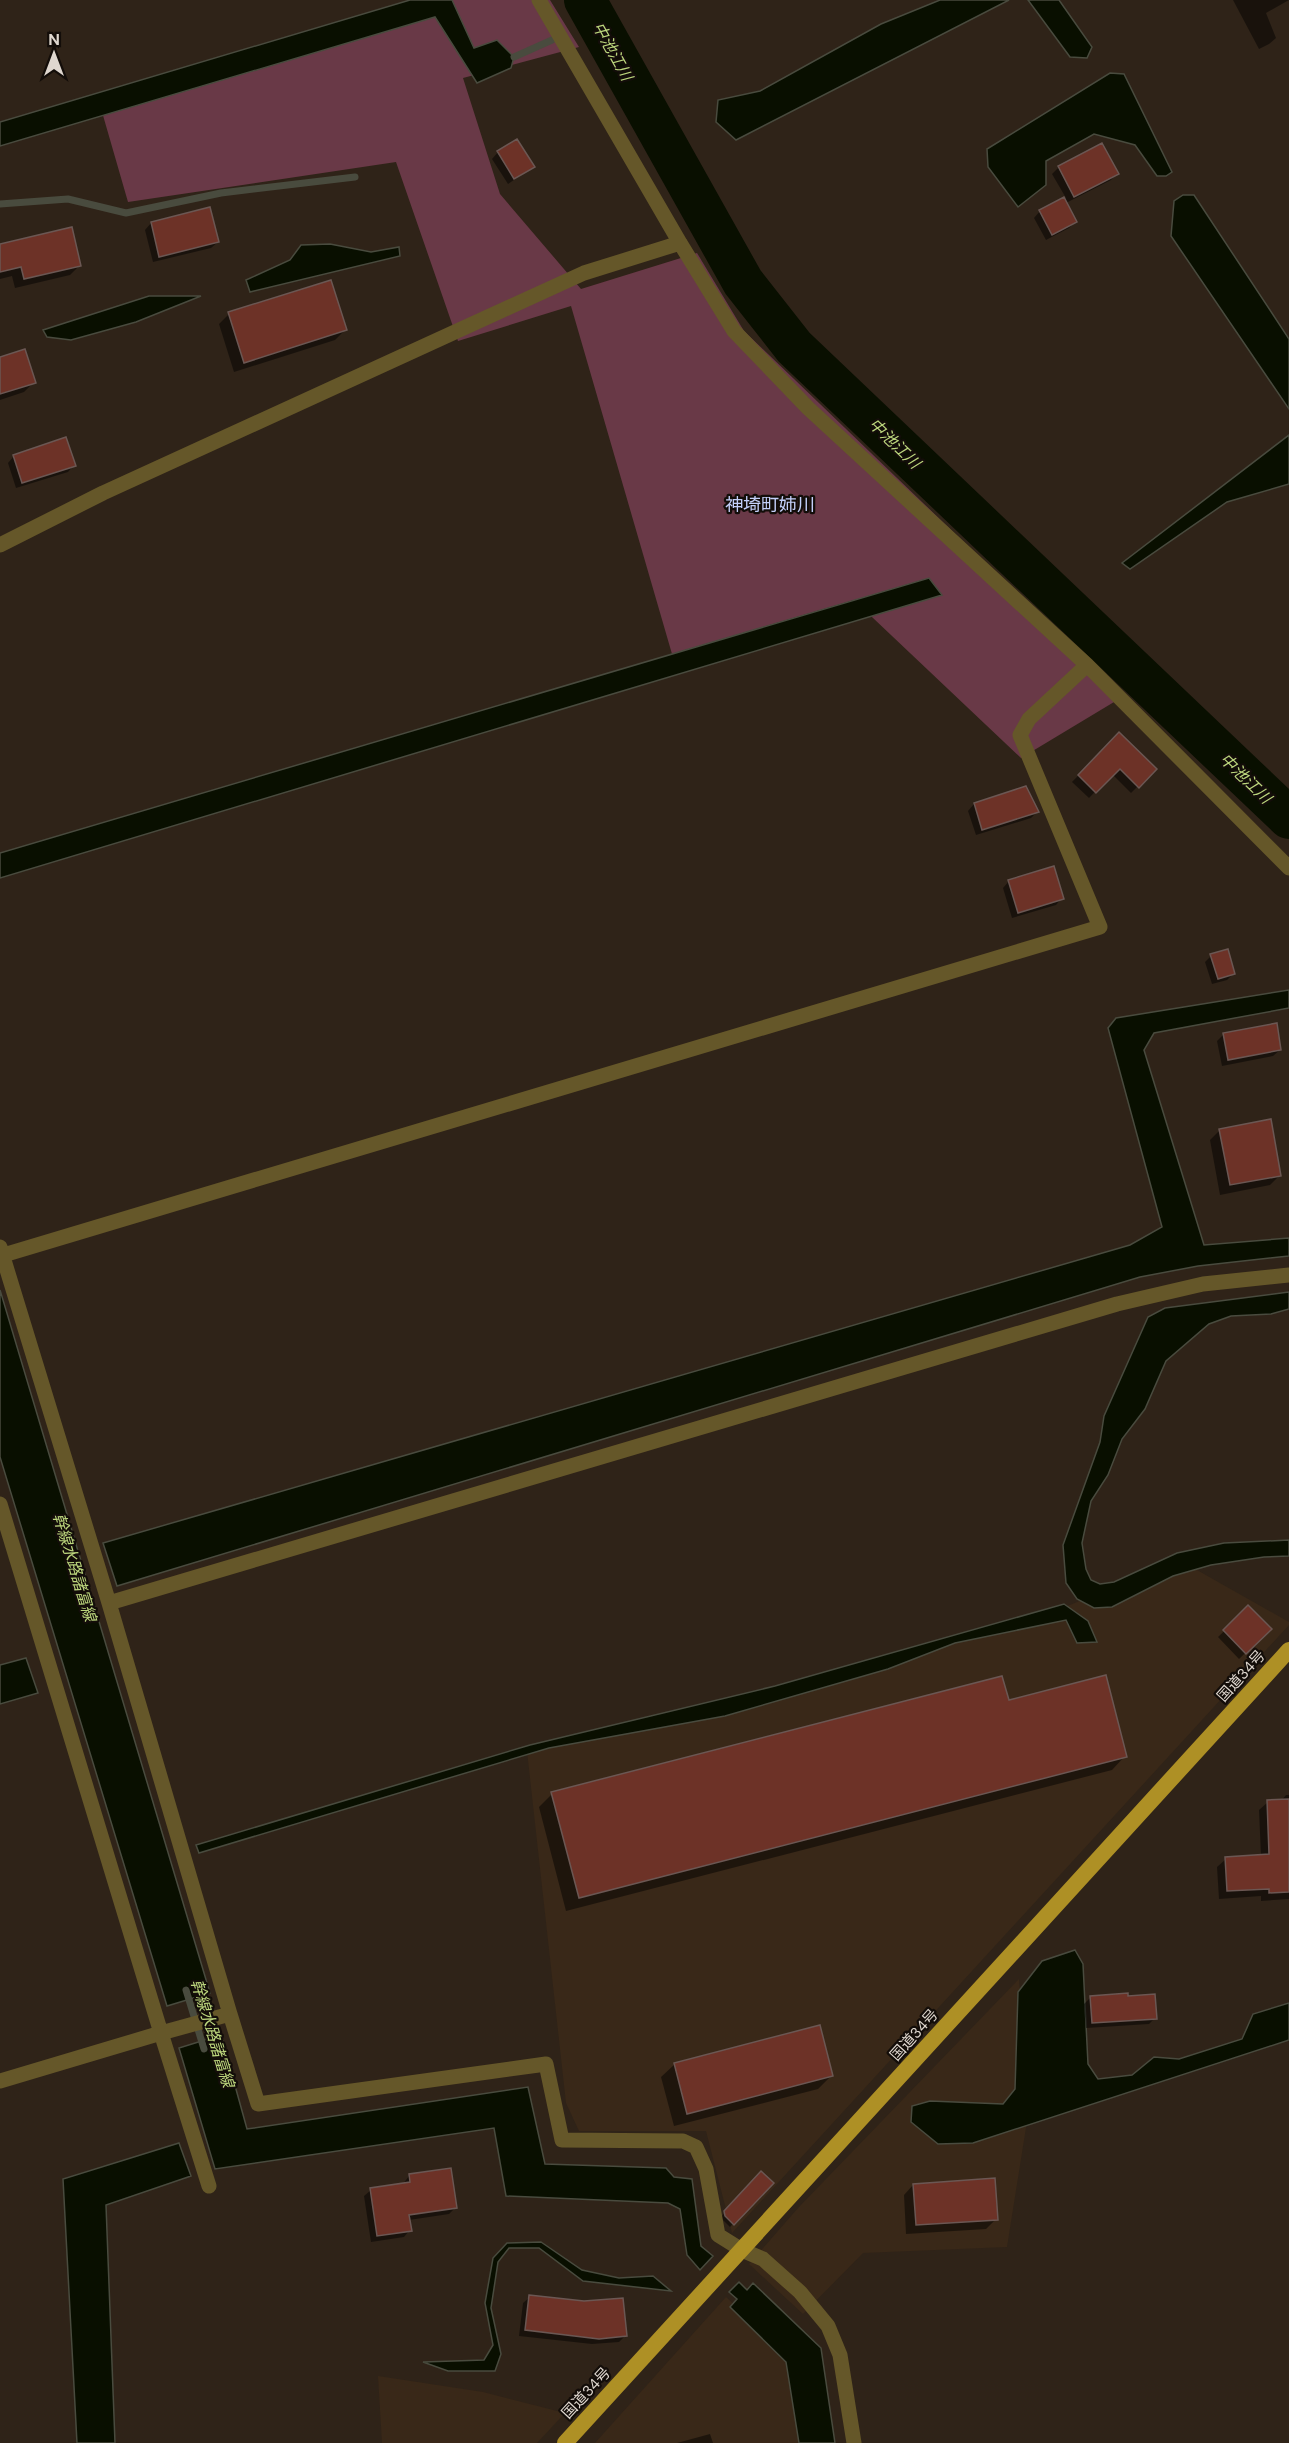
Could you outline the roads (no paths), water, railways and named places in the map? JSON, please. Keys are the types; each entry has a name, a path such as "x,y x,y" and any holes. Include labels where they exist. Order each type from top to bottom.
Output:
{"highway":[{"name":"国道34号","path":"565,2443 1289,1650"}],"street":[{"path":"539,0 680,243 734,331 808,408 1087,665 1289,868"},
{"path":"0,545 123,484 584,273 680,243"},
{"path":"855,2443 840,2355 828,2326 800,2292 764,2259 742,2250 718,2235 706,2169 696,2146 683,2142 562,2140 546,2064 258,2104 109,1603 1,1252 1100,927 1020,735 1029,719 1087,665"},
{"path":"109,1603 1117,1304 1203,1284 1289,1275"},
{"path":"0,1504 161,2033 210,2186"},
{"path":"0,2081 230,2014"}],"water":[{"path":"410,0 452,0 474,48 497,40 514,57 511,68 477,83 435,17 0,146 0,122"},
{"path":"940,0 1009,0 736,140 716,122 718,100 760,91 881,24"},
{"path":"1028,0 1059,0 1092,47 1087,58 1070,57"},
{"path":"1110,73 1124,74 1172,172 1166,176 1157,176 1135,145 1094,134 1046,161 1046,185 1018,207 988,167 987,149"},
{"path":"1183,195 1194,195 1289,339 1289,409 1171,236 1174,201"},
{"path":"330,244 371,252 399,247 400,256 250,292 246,280 290,260 301,245"},
{"path":"149,296 201,296 136,322 71,340 47,337 43,330"},
{"path":"1289,435 1289,484 1227,502 1130,569 1122,563"},
{"path":"929,578 942,595 0,878 0,853"},
{"path":"1289,990 1289,1008 1154,1033 1144,1050 1204,1245 1289,1238 1289,1256 1198,1266 1140,1277 117,1586 103,1543 1130,1245 1162,1227 1108,1028 1116,1018"},
{"path":"0,1290 210,1993 167,2006 0,1457"},
{"path":"1289,1292 1289,1309 1271,1314 1231,1316 1209,1324 1166,1361 1145,1409 1122,1439 1108,1475 1091,1501 1082,1543 1086,1569 1091,1580 1100,1584 1114,1582 1177,1553 1224,1543 1289,1540 1289,1556 1264,1557 1211,1565 1173,1576 1112,1607 1094,1608 1077,1599 1066,1583 1063,1545 1100,1442 1104,1416 1148,1317 1165,1308"},
{"path":"1064,1604 1088,1621 1097,1642 1077,1643 1066,1620 955,1643 888,1669 725,1716 549,1748 199,1853 196,1845 530,1745 775,1686"},
{"path":"26,1658 38,1693 0,1704 0,1665"},
{"path":"1075,1950 1083,1964 1088,2064 1098,2079 1132,2075 1154,2057 1179,2059 1242,2039 1253,2014 1289,2003 1289,2040 973,2143 938,2144 911,2122 912,2106 930,2101 1003,2104 1015,2089 1018,1992 1042,1961"},
{"path":"221,2035 247,2129 528,2087 545,2164 666,2168 674,2177 692,2179 701,2246 713,2256 700,2270 687,2255 680,2209 668,2203 506,2196 494,2128 215,2169 179,2048"},
{"path":"179,2143 191,2176 106,2205 115,2443 77,2443 63,2179"},
{"path":"541,2242 582,2270 619,2278 653,2276 671,2291 583,2281 539,2248 509,2248 498,2262 491,2308 501,2354 495,2371 448,2371 423,2362 484,2360 493,2345 485,2303 493,2258 507,2243"},
{"path":"739,2282 747,2290 753,2283 821,2348 835,2443 799,2443 786,2362 730,2307 737,2299 729,2292"}],"waterway":[{"name":"中池江川","path":"585,0 743,282 794,347 1289,818"},
{"path":"514,57 552,40"},
{"path":"0,204 68,199 126,213 221,193 355,177"},
{"name":"幹線水路諸富線","path":"186,1990 204,2049"}],"district":[{"name":"神埼町姉川","path":"770,505"}]}
